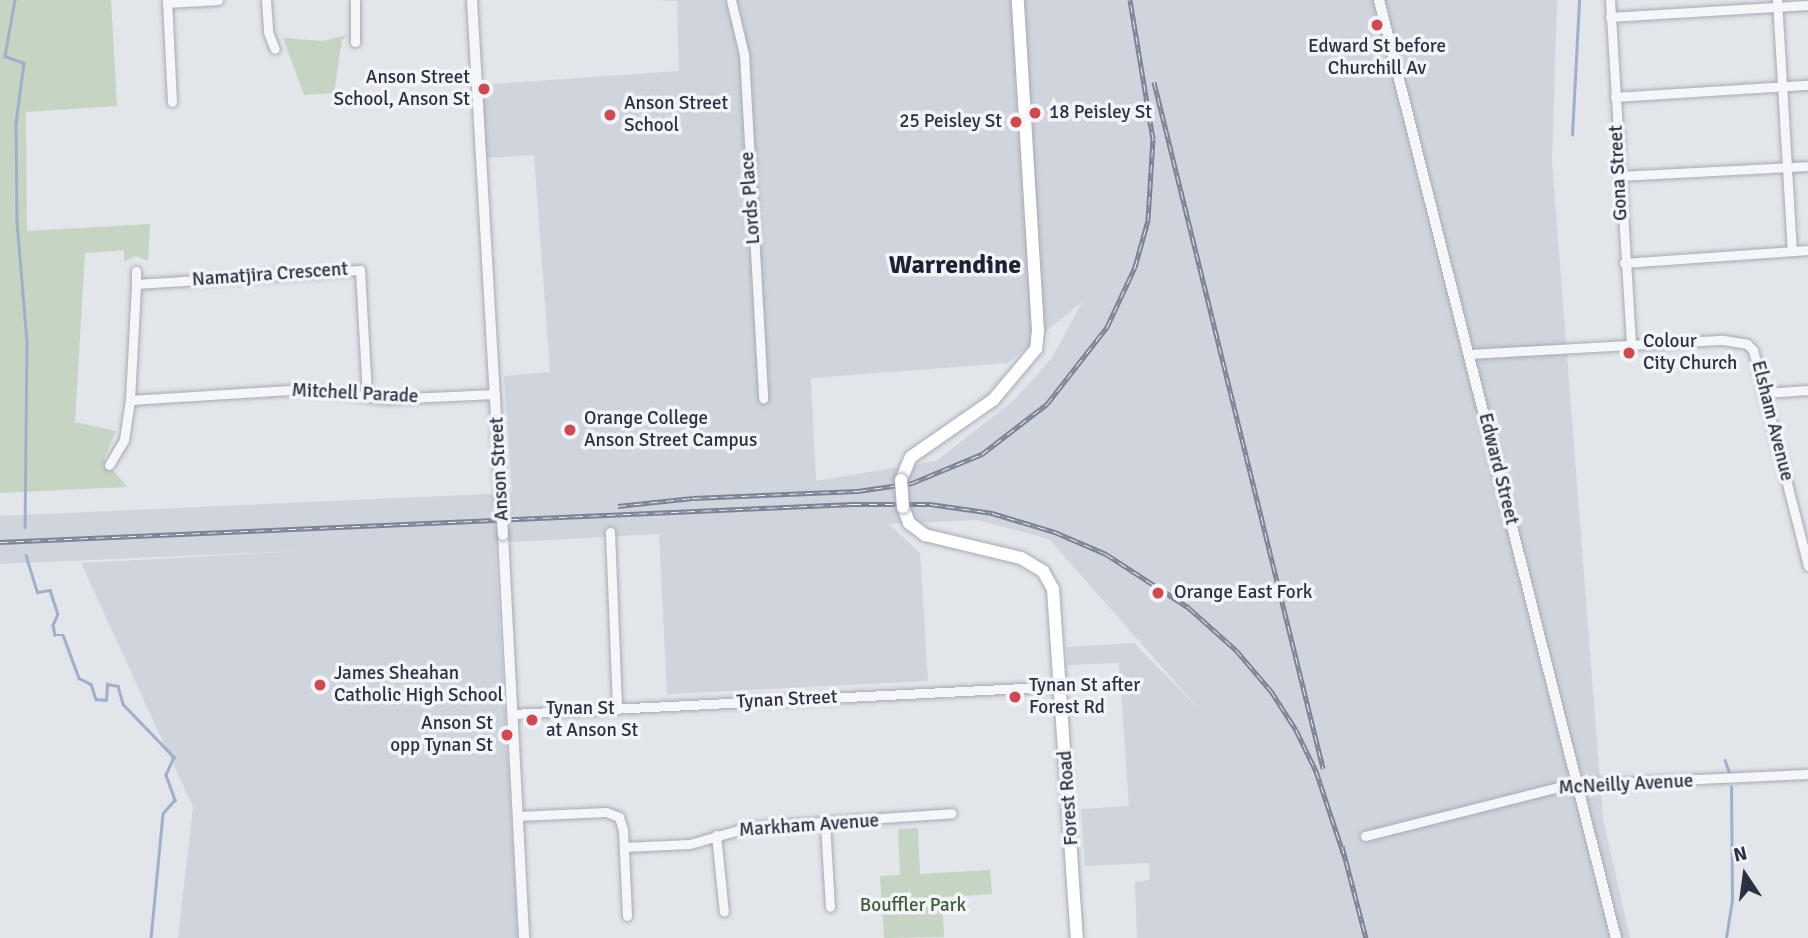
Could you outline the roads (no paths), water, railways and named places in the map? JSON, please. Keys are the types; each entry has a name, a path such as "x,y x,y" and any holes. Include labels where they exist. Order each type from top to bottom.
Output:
{"main road":[{"name":"Forest Road","path":"1018,0 1038,331 1036,349 993,400 911,457 901,480 903,507 909,523 925,536 1021,558 1043,572 1055,598 1077,938"}],"street":[{"path":"172,103 167,2 218,0"},
{"path":"266,0 268,32 275,49"},
{"path":"355,0 355,42"},
{"name":"Anson Street","path":"472,0 524,938"},
{"name":"Lords Place","path":"731,0 744,54 764,398"},
{"name":"Edward Street","path":"1379,0 1616,938"},
{"name":"Gona Street","path":"1610,0 1631,346"},
{"path":"1610,17 1777,4 1808,5"},
{"path":"1777,4 1792,251"},
{"path":"1615,97 1808,85"},
{"path":"1619,176 1808,166"},
{"path":"1625,263 1808,250"},
{"name":"Namatjira Crescent","path":"136,284 360,270 367,396"},
{"path":"109,465 124,440 130,400 136,271"},
{"name":"Elsham Avenue","path":"1631,346 1736,340 1753,350 1808,566"},
{"path":"1469,354 1631,346"},
{"name":"Mitchell Parade","path":"130,400 306,389 367,396 495,394"},
{"path":"1765,393 1808,390"},
{"path":"610,532 617,708"},
{"name":"Tynan Street","path":"512,714 1062,686"},
{"name":"McNeilly Avenue","path":"1365,836 1577,785 1808,774"},
{"name":"Markham Avenue","path":"624,847 682,845 749,827 952,813"},
{"path":"518,816 613,814 622,823 627,916"},
{"path":"825,823 830,907"},
{"path":"716,835 724,912"}],"waterway":[{"path":"15,0 5,56 24,63 16,123 17,222 27,341 25,527"},
{"path":"1572,135 1579,0"},
{"path":"26,555 37,592 50,590 58,614 53,625 55,635 63,635 79,678 91,684 96,699 106,700 107,684 118,686 123,704 174,757 166,775 175,800 163,814 151,938"},
{"path":"1725,760 1730,774"},
{"path":"1726,938 1732,900 1731,787"}],"railway":[{"path":"618,506 693,498 858,491 912,483 982,454 1047,404 1107,327 1135,267 1148,220 1153,139 1130,0"},
{"path":"1154,82 1323,768"},
{"path":"0,542 853,504 930,504 992,513 1055,532 1106,554 1189,608 1236,650 1271,691 1296,730 1316,771 1344,855"},
{"path":"1342,846 1366,938"}],"place":[{"name":"Edward St before Churchill Av","path":"1377,25"},
{"name":"Anson Street School, Anson St","path":"484,89"},
{"name":"18 Peisley St","path":"1035,113"},
{"name":"Anson Street School","path":"610,115"},
{"name":"25 Peisley St","path":"1016,122"},
{"name":"Colour City Church","path":"1629,353"},
{"name":"Orange College Anson Street Campus","path":"570,430"},
{"name":"Orange East Fork","path":"1158,593"},
{"name":"James Sheahan Catholic High School","path":"320,685"},
{"name":"Tynan St after Forest Rd","path":"1015,697"},
{"name":"Tynan St at Anson St","path":"532,720"},
{"name":"Anson St opp Tynan St","path":"507,735"}],"district":[{"name":"Warrendine","path":"955,266"}],"park label":[{"name":"Bouffler Park","path":"913,906"}]}
